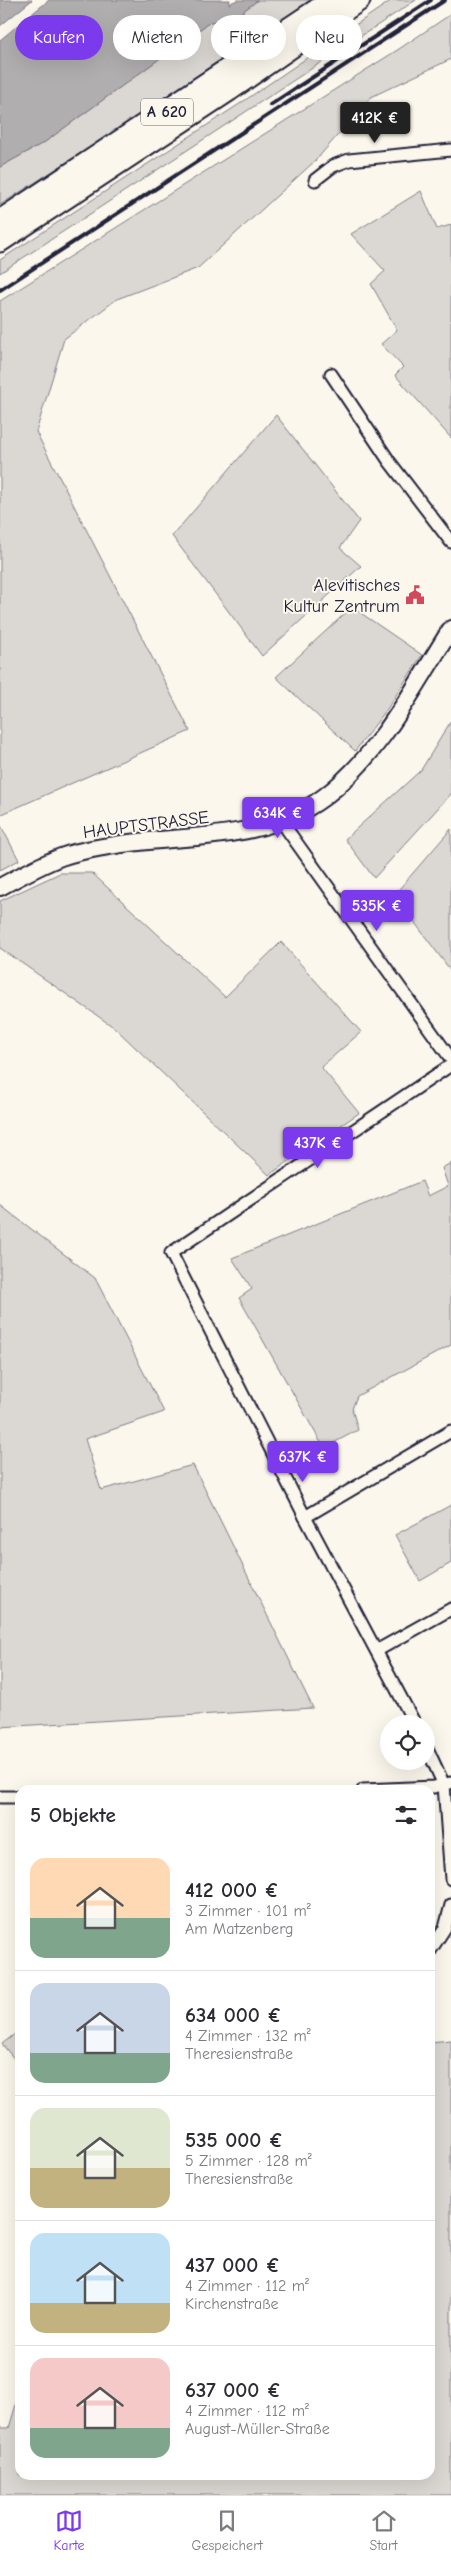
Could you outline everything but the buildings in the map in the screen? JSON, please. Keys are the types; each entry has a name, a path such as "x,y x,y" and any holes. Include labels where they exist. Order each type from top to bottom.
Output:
{"highway":[{"name":"A 620","path":"0,221 332,0"},
{"name":"A 620","path":"0,240 237,85 359,0"}],"main road":[{"name":"HAUPTSTRASSE","path":"0,887 62,856 138,842 235,833 281,821 323,797 360,763 376,744 451,629"}],"street":[{"path":"314,180 333,166 349,160 451,150"},
{"path":"331,374 389,461 451,542"},
{"path":"281,821 451,1059"},
{"path":"410,1715 378,1650 305,1516 171,1252 451,1065"},
{"path":"305,1516 451,1431"},
{"path":"378,1650 451,1609"},
{"path":"435,1762 448,1784 451,1879"},
{"path":"434,1785 448,1784"},
{"path":"0,1797 15,1797"},
{"path":"435,1945 448,1928 451,1905"}],"shaded area":[{"path":"0,0 32,0 0,26"},
{"path":"49,0 230,0 229,4 237,0 258,0 238,15 211,15 211,22 201,29 201,15 113,15 113,60 158,60 45,142 0,167 0,40 15,28 15,60 103,60 103,15 31,15"},
{"path":"258,0 312,0 286,18 286,15 238,15"},
{"path":"392,0 416,0 362,35 362,20"},
{"path":"451,14 451,59 371,97 316,160 198,268 117,299 64,339 36,432 190,731 0,815 0,301 399,49"},
{"path":"210,22 211,60 225,60 0,205 0,167 45,142 158,60 201,60 201,29"},
{"path":"304,60 325,60 0,273 0,260"},
{"path":"421,191 437,229 451,225 451,438 395,375 403,367 381,344 397,330 371,284 385,271 351,234"},
{"path":"276,415 359,521 340,548 361,566 262,656 172,536"},
{"path":"352,607 422,655 387,709 355,751 276,677"},
{"path":"451,721 451,794 374,878 345,839 421,770"},
{"path":"0,824 19,860 0,870"},
{"path":"451,829 451,971 394,895"},
{"path":"60,873 92,873 225,997 281,942 361,1032 321,1067 359,1113 269,1175 115,1028 0,948 0,901"},
{"path":"451,1163 451,1345 357,1396 352,1409 358,1430 324,1448 239,1298 252,1289 232,1258 422,1181 428,1196 448,1186 442,1168"},
{"path":"0,1205 95,1278 164,1412 85,1439 101,1490 193,1465 313,1708 0,1727"},
{"path":"451,1505 451,1563 420,1581 395,1535"},
{"path":"15,2034 15,2060 2,2044"},
{"path":"451,2040 451,2495 0,2495 0,2428 9,2428 15,2408 15,2480 435,2480 435,2042"}],"railway":[{"path":"270,105 431,0"},
{"path":"0,290 445,0"}],"place":[{"name":"Alevitisches Kultur Zentrum","path":"415,595"}]}
